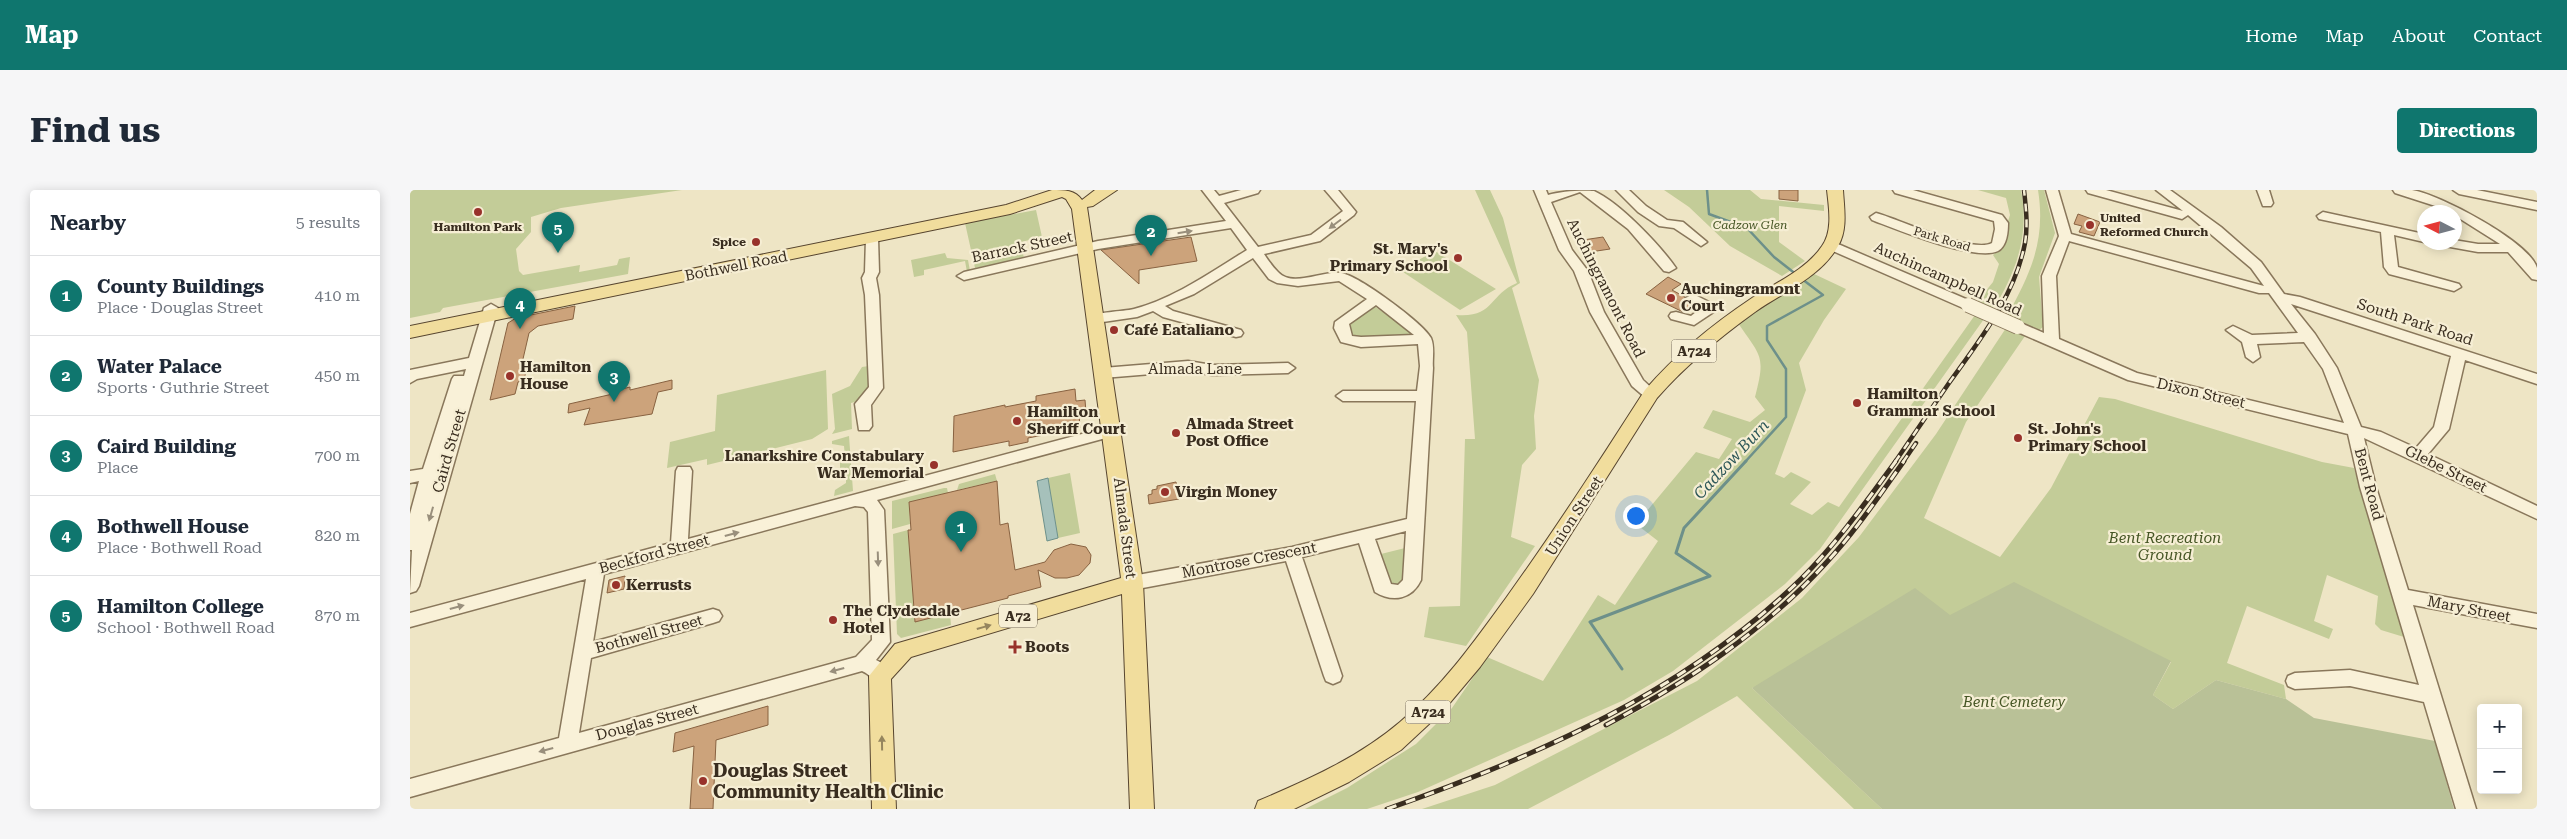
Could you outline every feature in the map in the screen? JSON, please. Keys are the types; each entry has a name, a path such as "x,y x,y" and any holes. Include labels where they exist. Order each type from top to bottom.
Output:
{"main road":[{"name":"Bothwell Road","path":"410,332 483,313 956,214 1022,198 1040,190"},
{"path":"1085,196 1109,190"},
{"path":"1831,245 1835,230 1835,190"},
{"name":"Bothwell Road","path":"410,324 483,313 872,238 1020,207 1064,191"},
{"name":"Almada Street","path":"1064,191 1072,196 1080,209 1132,583 1142,809"},
{"name":"Almada Street","path":"1085,196 1092,241 1086,250"},
{"name":"Union Street","path":"1267,809 1366,760 1407,731 1436,704 1483,647 1544,562 1651,394 1666,376 1717,331 1808,269 1831,245"},
{"name":"A72","path":"903,650 1132,583"},
{"path":"884,809 871,669 903,650"}],"street":[{"path":"1212,196 1254,190"},
{"path":"1096,320 1137,313 1156,307 1187,292 1253,252 1315,238 1350,212 1331,190"},
{"path":"1542,195 1575,190"},
{"path":"1585,190 1633,226 1669,268"},
{"name":"Park Road","path":"1876,217 1965,247 1983,250 1994,248 1998,244 2002,223 1998,218 1899,190"},
{"path":"2052,190 2065,236 2049,276 2052,343"},
{"path":"2092,190 2184,211"},
{"name":"Bent Road","path":"2162,190 2184,211 2256,264 2330,368 2354,429 2368,486 2466,809"},
{"path":"2263,190 2267,203"},
{"path":"2459,190 2537,206"},
{"path":"2405,191 2480,223 2513,248 2537,276"},
{"path":"1626,194 1646,193"},
{"path":"1626,194 1663,223 1678,225 1701,242"},
{"name":"Auchingramont Road","path":"1542,195 1566,250 1581,271 1597,312 1637,383 1651,394"},
{"path":"1212,196 1253,252 1279,280 1295,282 1342,277 1347,279 1416,327 1424,339 1427,346 1426,366 1422,396 1412,580 1410,586 1404,590 1390,592 1381,587 1365,535"},
{"path":"2323,216 2417,236"},
{"name":"Barrack Street","path":"964,276 1086,250 1098,245 1234,224"},
{"path":"2387,230 2391,267 2394,271 2454,287"},
{"path":"2065,236 2264,290"},
{"path":"864,426 863,404 876,388 872,295 881,291 878,276 872,272 872,238"},
{"name":"Auchincampbell Road","path":"1831,245 2052,343"},
{"path":"2462,245 2478,248 2513,248"},
{"path":"1676,316 1690,321 1698,318 1710,308 1693,298"},
{"name":"South Park Road","path":"2282,298 2295,300 2537,379"},
{"path":"1375,300 1342,322 1340,328 1346,339 1361,342 1424,339"},
{"path":"1156,307 1168,314 1236,333"},
{"name":"Caird Street","path":"410,544 436,472 483,313"},
{"path":"1698,318 1717,331"},
{"path":"2233,330 2249,340 2310,338"},
{"path":"2249,340 2253,358"},
{"name":"Dixon Street","path":"2052,343 2133,377 2354,429"},
{"path":"2419,455 2441,429 2459,353"},
{"path":"410,378 411,375 469,363"},
{"name":"Almada Lane","path":"1102,372 1188,366 1212,370 1288,368"},
{"path":"1343,396 1422,396"},
{"name":"Glebe Street","path":"2354,429 2376,436 2419,455 2537,513"},
{"name":"Beckford Street","path":"418,618 897,487 1112,431"},
{"path":"679,548 684,471"},
{"name":"Caird Street","path":"410,586 436,472"},
{"path":"410,477 436,472"},
{"name":"Beckford Street","path":"876,510 882,498 897,487"},
{"path":"854,500 868,502 876,510 881,642 871,669"},
{"name":"Montrose Crescent","path":"1132,583 1292,553 1415,523"},
{"path":"1292,553 1333,676"},
{"name":"Bothwell Street","path":"568,744 596,569"},
{"name":"Mary Street","path":"2402,596 2537,621"},
{"path":"410,606 418,618"},
{"name":"Bothwell Street","path":"584,652 713,616"},
{"path":"881,642 888,648 903,650"},
{"name":"Douglas Street","path":"410,788 568,744 871,669"},
{"path":"2294,681 2323,681 2350,678 2430,695"}],"green space":[{"path":"410,190 682,190 561,208 531,217 531,232 516,249 519,271 523,275 580,265 579,272 617,265 619,259 630,257 628,274 443,308 440,312 410,318"},
{"path":"1475,190 1490,190 1503,218 1520,283 1512,288 1539,380 1534,416 1536,449 1522,465 1511,537 1535,546 1466,646 1424,637 1429,607 1460,606 1465,439 1475,439 1467,332 1456,315 1478,313 1490,305 1501,293 1517,283"},
{"name":"Cadzow Glen","path":"1664,190 1750,190 1761,199 1824,205 1824,211 1779,206 1779,242 1805,261 1782,276 1730,246 1689,207"},
{"path":"1978,190 2021,190 2024,222 2019,253 2008,282 1993,310 1976,303 1993,282 1999,264 1993,255 1999,249 2010,215 2006,198"},
{"path":"2038,190 2044,190 2055,233 2039,277 2043,327 2039,330 2007,316 2023,285 2038,241 2040,208"},
{"path":"1036,210 1042,237 1021,242 1024,259 975,268 965,223"},
{"path":"1435,251 1496,289 1460,310 1400,270"},
{"path":"945,253 947,258 968,260 970,271 967,272 965,261 924,270 924,275 914,277 911,260"},
{"path":"1812,273 1846,289 1824,320 1799,363 1806,390 1775,474 1784,478 1791,472 1811,482 1790,504 1812,515 1828,502 1839,507 1975,315 1984,319 1820,549 1785,584 1673,671 1624,700 1418,792 1367,809 1305,809 1347,788 1416,744 1452,708 1487,657 1543,681 1598,595 1615,605 1658,541 1636,524 1696,452 1719,459 1732,439 1703,428 1713,410 1750,422 1765,410 1755,397 1761,364 1759,357 1738,323"},
{"path":"1374,306 1413,333 1352,337 1346,323"},
{"name":"Bent Recreation Ground","path":"2006,328 2025,336 1966,422 1924,518 2000,557 2051,488 2099,397 2115,399 2322,462 2354,468 2404,637 2381,630 2375,624 2378,596 2327,575 2314,621 2333,629 2329,639 2247,606 2227,663 2284,685 2286,699 2216,680 2173,709 2153,695 2171,662 1950,615 1752,688 1882,809 1854,809 1737,696 1669,735 1528,809 1422,809 1495,785 1697,681 1802,598 1859,537 1936,434"},
{"path":"869,366 872,389 862,400 851,403 852,429 832,434 835,429 832,394 850,386 862,367"},
{"path":"826,370 828,429 812,439 707,465 707,459 667,468 670,442 715,431 717,395"},
{"path":"849,436 853,491 834,496 835,490 846,483 846,471 840,470 840,461 845,457 844,446 832,444 832,441"},
{"path":"1070,473 1080,533 1058,538 1048,478"},
{"path":"995,474 997,481 957,490 959,484"},
{"path":"947,488 948,493 909,502 910,524 892,529 892,501"},
{"path":"908,530 915,622 950,613 951,625 901,638 897,634 893,534"},
{"path":"1409,547 1407,577 1399,585 1390,585 1377,555"},
{"name":"Bent Cemetery","path":"2014,582 2171,661 2153,695 2173,709 2216,680 2286,699 2314,718 2435,741 2454,809 1882,809 1752,688 1915,588 1950,615"}],"water":[{"path":"1048,478 1058,538 1047,541 1037,481"}],"building":[{"path":"1779,190 1798,190 1798,201 1779,199"},
{"name":"United Reformed Church","path":"2078,214 2100,222 2094,236 2079,232 2082,226 2074,224"},
{"path":"1191,237 1197,261 1139,270 1139,284 1101,250"},
{"path":"1603,237 1610,249 1590,252 1583,240"},
{"name":"Auchingramont Court","path":"1668,277 1681,284 1672,290 1685,297 1685,300 1693,305 1683,312 1646,294"},
{"path":"575,306 573,319 538,326 529,333 520,372 526,371 524,380 518,382 515,394 490,400 508,323 516,318"},
{"path":"672,380 672,389 658,392 652,414 584,425 590,408 568,413 569,404 617,393 618,390 630,387 630,390"},
{"name":"Hamilton Sheriff Court","path":"1075,389 1076,401 1085,400 1086,412 1079,413 1080,428 1028,438 1028,442 1009,446 1009,441 953,452 954,416 1005,405 1005,407 1036,401 1036,396"},
{"path":"997,481 1000,525 1008,523 1015,570 1045,562 1054,550 1071,544 1086,547 1091,555 1090,563 1079,575 1067,578 1055,578 1038,570 1041,587 1008,596 1008,598 915,622 908,530 911,530 909,502"},
{"name":"Virgin Money","path":"1176,482 1179,499 1149,504 1148,495 1152,494 1152,490 1157,489 1157,486"},
{"name":"Kerrusts","path":"625,576 624,589 607,593 609,580"},
{"name":"Douglas Street Community Health Clinic","path":"768,706 768,725 716,740 713,809 690,809 694,746 673,752 675,733"}],"waterway":[{"name":"Cadzow Burn","path":"1707,190 1709,214 1747,228 1774,257 1797,275"},
{"name":"Cadzow Burn","path":"1745,462 1786,417 1786,369 1767,340 1767,326 1823,295 1802,279"},
{"name":"Cadzow Burn","path":"1622,669 1590,622 1710,576 1676,553 1684,528 1746,461"}],"railway":[{"path":"1895,462 1984,334 2004,300 2020,263 2025,243 2024,190"},
{"path":"1903,462 1916,443"},
{"path":"1387,809 1443,789 1553,743 1659,687 1709,655 1756,619 1801,579 1839,537 1896,461"},
{"path":"1606,725 1695,673 1723,654 1776,612 1836,552 1904,461"}],"place":[{"name":"Hamilton Park","path":"478,212"},
{"name":"United Reformed Church","path":"2090,225"},
{"name":"Spice","path":"756,242"},
{"name":"Hamilton College","path":"558,253"},
{"name":"Water Palace","path":"1151,256"},
{"name":"St. Mary's Primary School","path":"1458,258"},
{"name":"Auchingramont Court","path":"1671,298"},
{"name":"Bothwell House","path":"520,329"},
{"name":"Café Eataliano","path":"1114,330"},
{"name":"Hamilton House","path":"510,376"},
{"name":"Caird Building","path":"614,402"},
{"name":"Hamilton Grammar School","path":"1857,403"},
{"name":"Hamilton Sheriff Court","path":"1017,421"},
{"name":"Almada Street Post Office","path":"1176,433"},
{"name":"St. John's Primary School","path":"2018,438"},
{"name":"Lanarkshire Constabulary War Memorial","path":"934,465"},
{"name":"Virgin Money","path":"1165,492"},
{"name":"County Buildings","path":"961,552"},
{"name":"Kerrusts","path":"616,585"},
{"name":"The Clydesdale Hotel","path":"833,620"},
{"name":"Boots","path":"1015,647"},
{"name":"Douglas Street Community Health Clinic","path":"703,781"}]}
